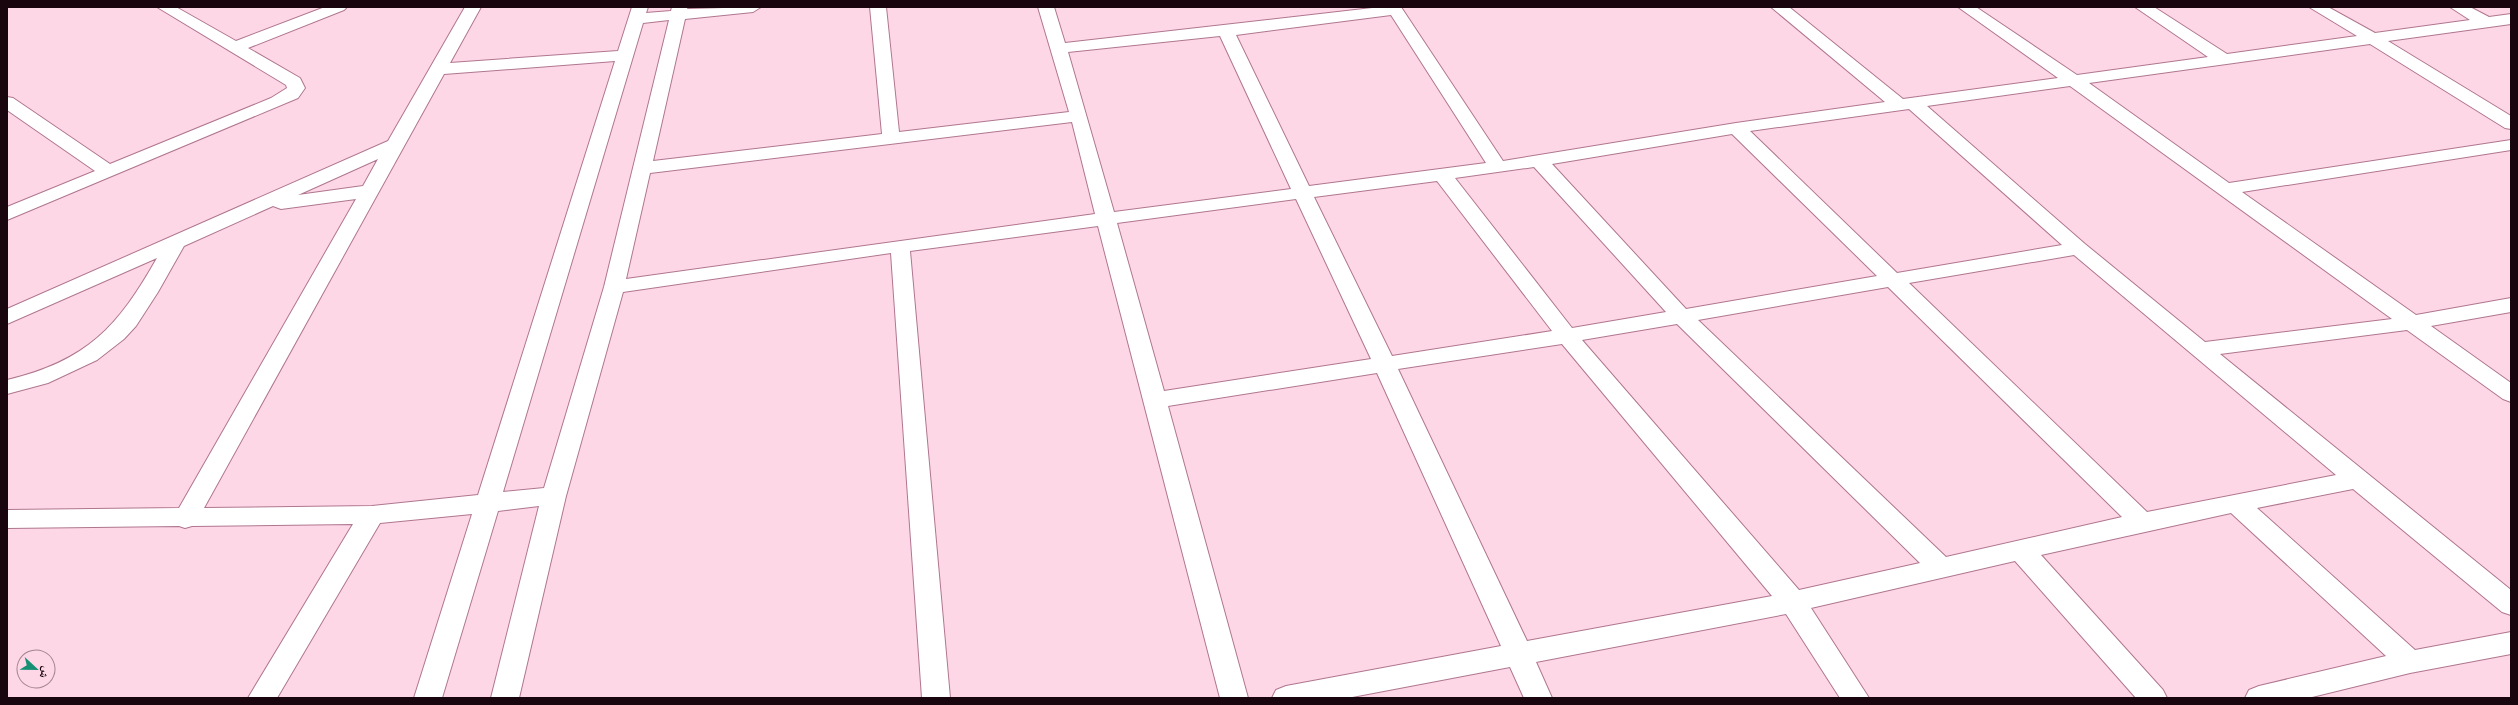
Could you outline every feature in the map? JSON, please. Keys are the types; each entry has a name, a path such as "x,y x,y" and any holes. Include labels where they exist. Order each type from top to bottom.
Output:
{"street":[{"path":"7,214 292,94 296,88 294,82 165,7"},
{"path":"236,47 339,7"},
{"path":"186,519 369,191 474,7"},
{"path":"428,698 638,13 753,7"},
{"path":"878,7 892,138"},
{"path":"1046,7 1060,48 1079,116 1105,219 1234,698"},
{"path":"1779,7 1906,104 2078,248 2511,605"},
{"path":"1966,7 2073,80 2511,394"},
{"path":"2143,7 2222,59"},
{"path":"2317,7 2372,38 2511,124"},
{"path":"2458,7 2486,22"},
{"path":"1060,48 1226,31 1394,9 1498,167"},
{"path":"505,698 554,496 614,287 679,11"},
{"path":"614,287 900,246 1498,167 1736,128 2511,19"},
{"path":"1226,31 1300,193 1386,364 1520,655 1538,698"},
{"path":"438,69 625,55"},
{"path":"7,102 109,172"},
{"path":"643,168 1079,116"},
{"path":"1736,128 1896,281 2142,522"},
{"path":"7,317 395,145"},
{"path":"2225,189 2511,145"},
{"path":"1539,161 1681,316 1941,568"},
{"path":"1442,174 1567,336 1793,602 1855,698"},
{"path":"256,206 369,191"},
{"path":"7,387 63,370 94,352 128,321 176,242"},
{"path":"900,246 936,698"},
{"path":"1154,400 1567,336 1896,281 2078,248"},
{"path":"2201,349 2411,323 2511,305"},
{"path":"1286,698 1520,655 1793,602 2142,522 2357,479"},
{"path":"7,519 186,519 372,515 554,496"},
{"path":"2236,504 2410,662"},
{"path":"262,698 372,515"},
{"path":"2021,550 2153,698"},
{"path":"2259,698 2289,696 2410,662 2511,643"}]}
